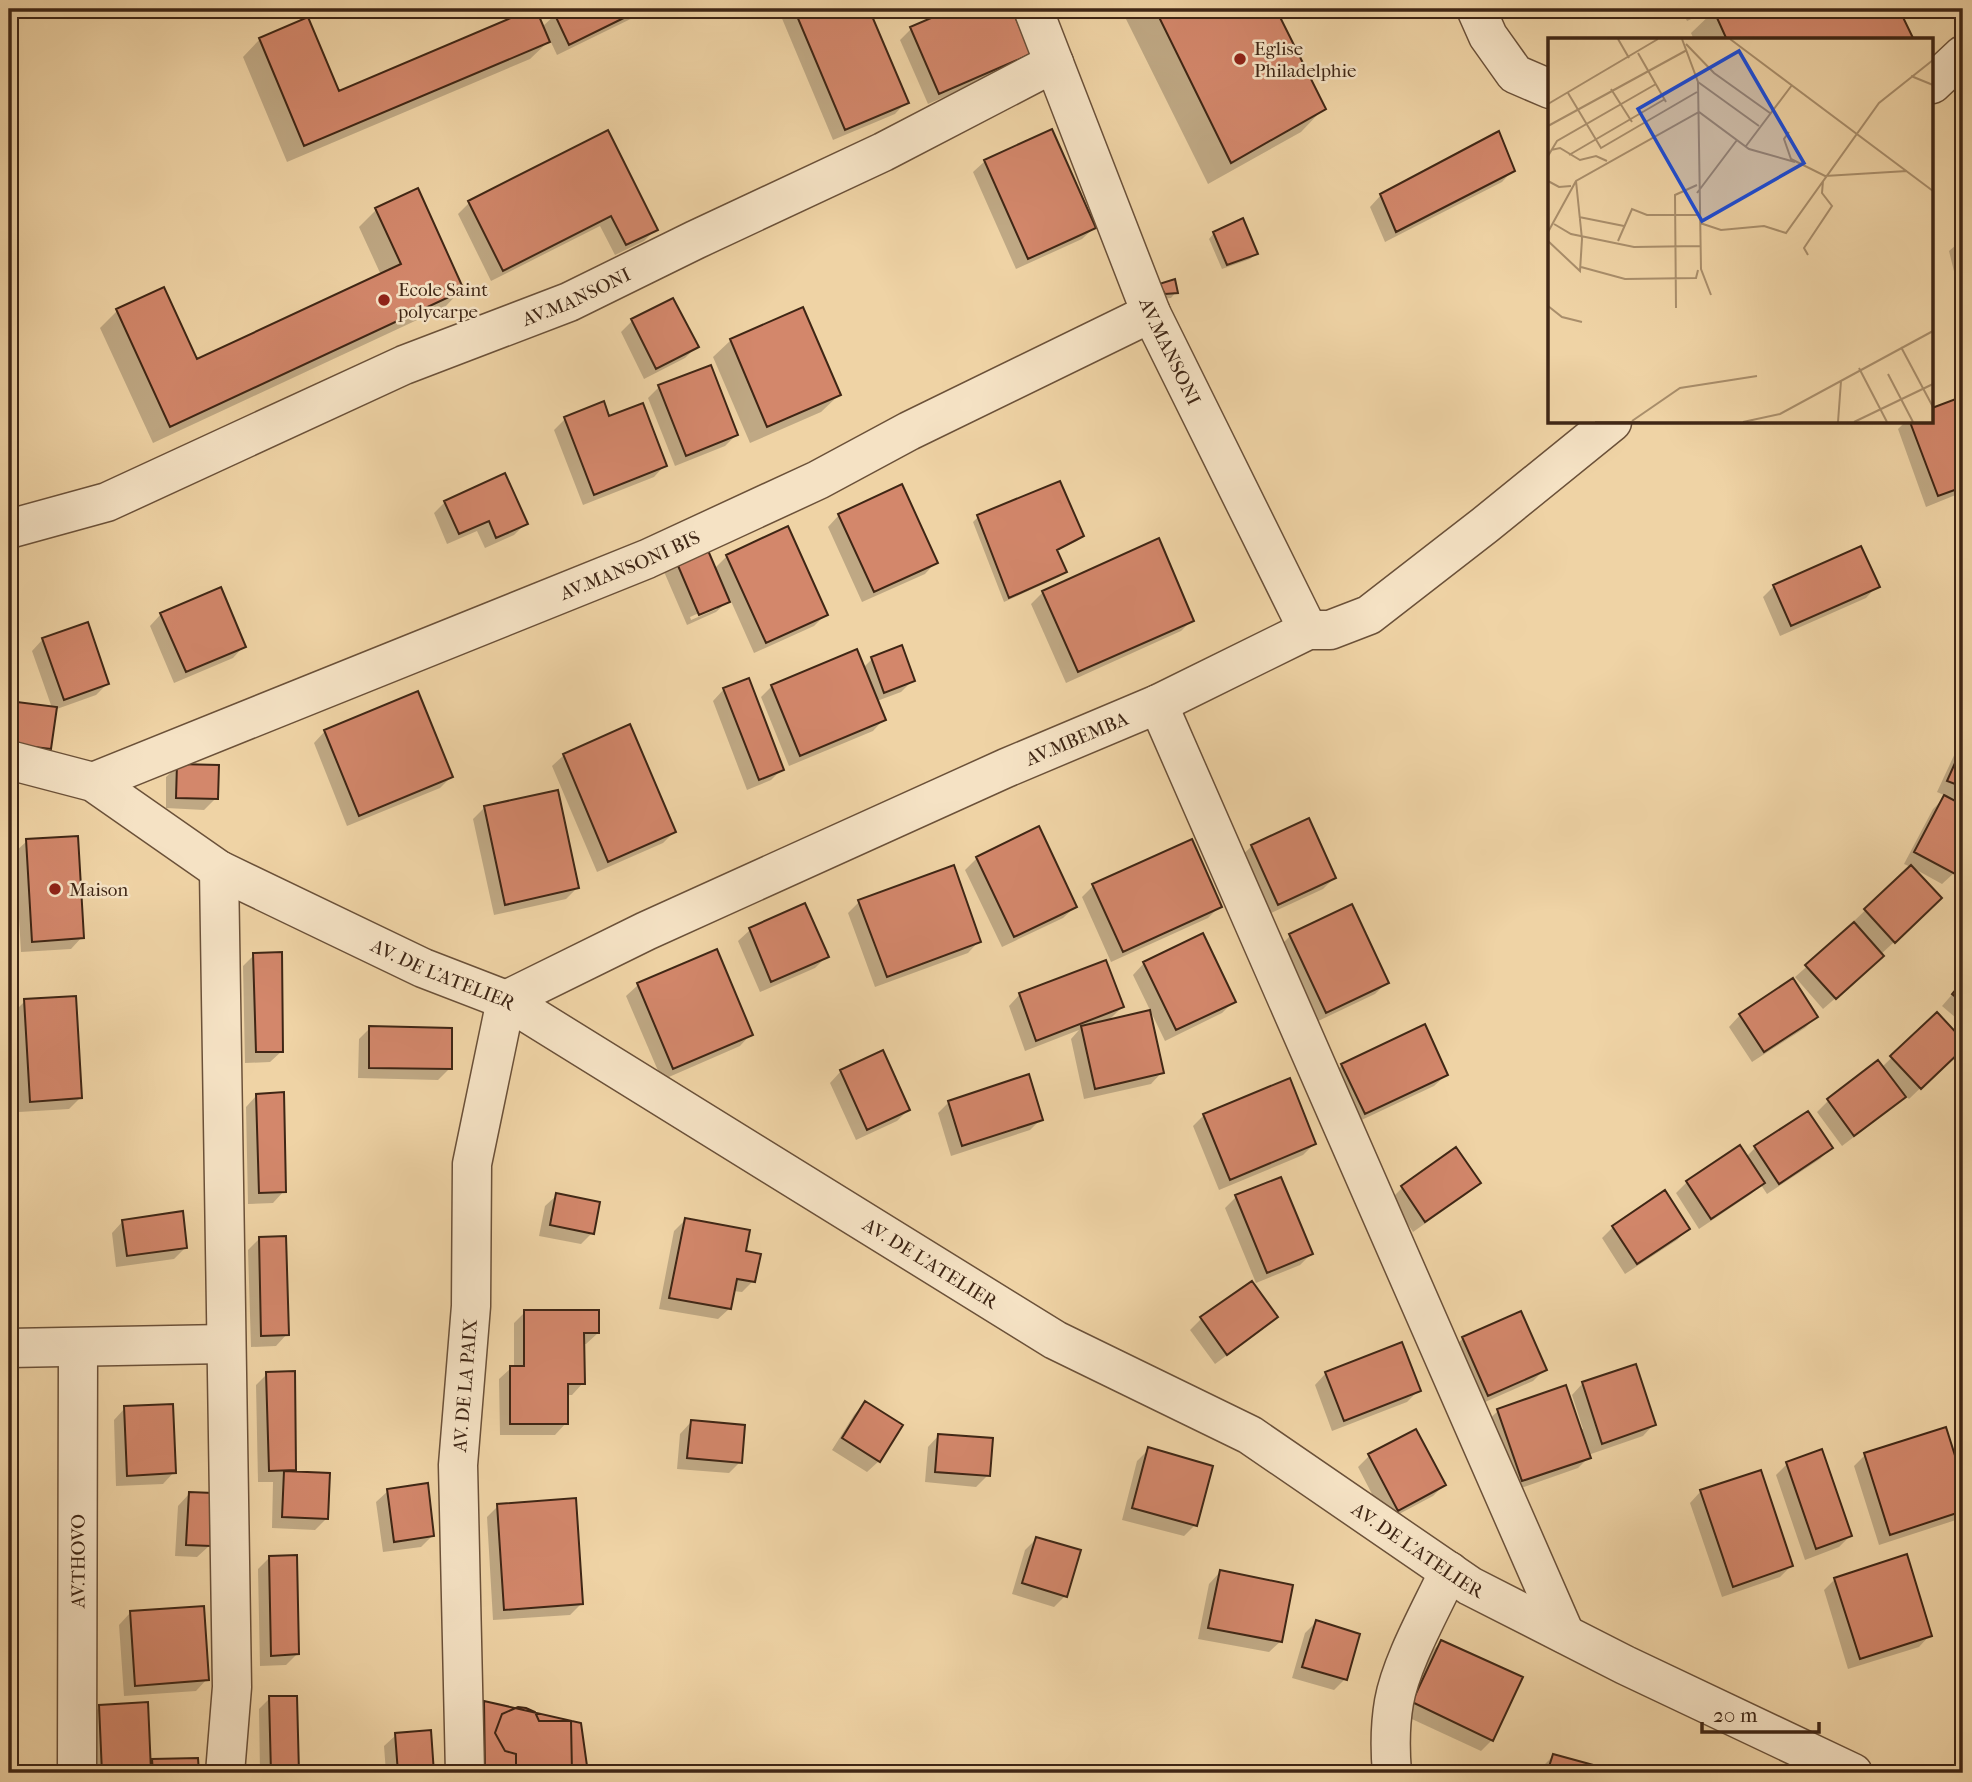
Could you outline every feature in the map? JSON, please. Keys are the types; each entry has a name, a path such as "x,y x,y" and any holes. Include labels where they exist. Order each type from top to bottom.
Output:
{"street":[{"name":"AV.MANSONI","path":"1033,9 1151,313 1308,630"},
{"path":"1476,9 1488,36 1515,74 1548,88"},
{"path":"1934,83 1963,55"},
{"name":"AV.MANSONI","path":"9,529 107,502 404,365 569,302 883,152 1054,63"},
{"name":"AV.MANSONI BIS","path":"93,782 647,559 818,480 909,431 1151,313"},
{"name":"AV.MBEMBA","path":"506,1000 646,931 1006,768 1158,704 1308,630 1329,630 1368,615 1610,424"},
{"path":"1158,704 1565,1634"},
{"name":"AV. DE L'ATELIER","path":"9,760 93,782 219,870 423,968 506,1000 1055,1340 1250,1435 1470,1586 1853,1773"},
{"path":"219,870 232,1687 225,1773"},
{"name":"AV. DE LA PAIX","path":"465,1773 458,1465 471,1306 472,1164 506,1000"},
{"path":"9,1348 225,1344"},
{"name":"AV.THOVO","path":"77,1773 78,1348"},
{"path":"1392,1773 1390,1755 1394,1701 1406,1665 1449,1572"}],"building":[{"path":"536,9 550,42 304,146 259,38 308,17 339,91"},
{"path":"563,9 642,9 569,45 554,13"},
{"path":"794,9 869,9 909,103 845,130"},
{"path":"952,9 1012,9 1031,54 939,94 910,27"},
{"name":"Eglise Philadelphie","path":"1155,9 1276,9 1326,109 1231,163"},
{"path":"1713,9 1899,9 1913,38 1726,38"},
{"path":"1052,129 1096,228 1028,259 984,160"},
{"path":"608,130 658,230 626,245 611,216 503,271 468,201"},
{"path":"1499,131 1515,171 1396,232 1380,194"},
{"name":"Ecole Saint polycarpe","path":"418,188 464,290 170,427 116,309 164,287 197,359 401,264 375,208"},
{"path":"1243,218 1258,254 1227,265 1213,232"},
{"path":"1175,279 1178,293 1165,294 1159,284"},
{"path":"673,298 699,347 656,369 631,319"},
{"path":"803,307 841,395 767,427 730,339"},
{"path":"711,365 738,435 686,456 658,385"},
{"path":"1961,397 1963,403 1963,487 1938,496 1911,424 1934,424 1934,407"},
{"path":"604,401 609,416 643,403 667,466 594,495 564,417"},
{"path":"505,473 528,524 496,538 489,521 459,534 444,501"},
{"path":"1060,481 1084,536 1057,550 1067,572 1009,598 977,515"},
{"path":"902,484 938,563 874,592 838,514"},
{"path":"788,526 828,615 766,643 726,555"},
{"path":"1159,538 1194,621 1078,672 1042,591"},
{"path":"704,541 730,602 699,615 673,554"},
{"path":"1861,546 1880,587 1791,626 1773,585"},
{"path":"221,587 246,647 186,672 160,613"},
{"path":"88,622 109,684 64,700 42,638"},
{"path":"9,629 14,629 10,687 9,687"},
{"path":"902,645 915,681 884,693 871,657"},
{"path":"857,649 886,720 800,756 771,685"},
{"path":"749,678 784,770 759,780 723,688"},
{"path":"418,691 453,777 359,816 324,730"},
{"path":"9,701 57,707 51,749 9,744"},
{"path":"630,724 676,832 608,862 563,754"},
{"path":"1963,745 1963,787 1947,781"},
{"path":"177,764 219,765 218,799 176,798"},
{"path":"558,790 579,888 505,905 484,806"},
{"path":"1944,795 1963,805 1963,858 1955,874 1914,852"},
{"path":"1309,818 1336,878 1278,905 1251,845"},
{"path":"1039,826 1077,907 1014,937 976,857"},
{"name":"Maison","path":"78,836 84,938 32,942 26,839"},
{"path":"1192,839 1222,907 1123,952 1092,884"},
{"path":"954,865 981,942 887,977 858,900"},
{"path":"1911,865 1942,898 1895,943 1864,909"},
{"path":"805,903 829,957 771,982 749,928"},
{"path":"1352,904 1389,983 1326,1013 1289,934"},
{"path":"1854,922 1884,956 1836,999 1805,965"},
{"path":"1203,933 1236,1002 1176,1030 1143,962"},
{"path":"717,949 753,1035 673,1069 637,983"},
{"path":"282,952 283,1052 256,1052 253,953"},
{"path":"1106,960 1124,1007 1036,1041 1019,993"},
{"path":"1793,978 1818,1017 1764,1052 1739,1014"},
{"path":"1963,981 1963,1003 1952,994"},
{"path":"76,996 82,1098 30,1102 24,999"},
{"path":"1150,1010 1164,1073 1095,1089 1081,1026"},
{"path":"1937,1012 1963,1040 1963,1049 1921,1089 1890,1056"},
{"path":"1425,1024 1448,1075 1365,1114 1341,1064"},
{"path":"369,1026 452,1028 452,1069 369,1068"},
{"path":"883,1050 910,1110 867,1130 840,1070"},
{"path":"1878,1060 1906,1097 1854,1136 1827,1099"},
{"path":"1029,1074 1043,1120 962,1146 948,1101"},
{"path":"1290,1078 1316,1144 1230,1180 1203,1114"},
{"path":"284,1092 286,1192 259,1193 256,1094"},
{"path":"1808,1111 1833,1148 1779,1184 1754,1146"},
{"path":"1740,1145 1765,1183 1711,1219 1686,1181"},
{"path":"1456,1147 1481,1183 1425,1222 1401,1186"},
{"path":"1281,1177 1313,1254 1267,1273 1235,1195"},
{"path":"1665,1190 1690,1229 1637,1264 1612,1226"},
{"path":"556,1193 600,1202 594,1234 550,1225"},
{"path":"183,1211 187,1248 127,1256 122,1220"},
{"path":"685,1218 750,1230 746,1251 761,1254 755,1282 737,1279 731,1309 669,1298"},
{"path":"286,1236 289,1335 261,1336 259,1237"},
{"path":"1252,1281 1278,1317 1227,1355 1200,1317"},
{"path":"524,1310 599,1310 599,1333 584,1333 585,1384 568,1384 568,1424 510,1424 510,1366 524,1366"},
{"path":"1521,1311 1547,1370 1488,1396 1462,1337"},
{"path":"1402,1342 1421,1391 1344,1421 1325,1372"},
{"path":"1636,1364 1656,1425 1602,1444 1582,1382"},
{"path":"295,1371 296,1470 269,1471 266,1372"},
{"path":"1566,1385 1591,1458 1522,1481 1497,1409"},
{"path":"865,1401 903,1425 880,1462 842,1438"},
{"path":"173,1404 176,1473 127,1476 124,1406"},
{"path":"691,1420 745,1425 742,1463 687,1458"},
{"path":"1946,1427 1963,1481 1963,1511 1890,1535 1864,1453"},
{"path":"1416,1429 1446,1485 1398,1511 1368,1454"},
{"path":"938,1434 993,1438 990,1476 935,1472"},
{"path":"1148,1447 1213,1466 1197,1526 1132,1508"},
{"path":"1822,1449 1852,1536 1816,1549 1786,1462"},
{"path":"1761,1470 1793,1566 1733,1587 1700,1490"},
{"path":"284,1471 330,1473 328,1519 282,1517"},
{"path":"428,1483 434,1536 394,1542 387,1489"},
{"path":"189,1492 213,1493 211,1546 186,1545"},
{"path":"576,1498 583,1604 504,1610 497,1504"},
{"path":"1036,1537 1081,1550 1067,1597 1022,1583"},
{"path":"1907,1554 1932,1636 1860,1659 1834,1578"},
{"path":"297,1555 299,1654 271,1656 269,1556"},
{"path":"1220,1570 1293,1585 1282,1642 1208,1628"},
{"path":"204,1606 209,1680 135,1686 130,1611"},
{"path":"1316,1620 1360,1634 1347,1680 1302,1667"},
{"path":"1441,1640 1523,1677 1493,1741 1412,1702"},
{"path":"269,1696 297,1696 299,1773 271,1773"},
{"path":"484,1701 581,1723 588,1773 485,1773"},
{"path":"148,1702 151,1771 102,1773 99,1705"},
{"path":"518,1707 535,1712 539,1721 571,1721 572,1773 516,1773 516,1754 505,1751 495,1733 502,1714"},
{"path":"431,1730 434,1773 398,1773 395,1733"},
{"path":"1553,1754 1597,1766 1595,1773 1547,1773"},
{"path":"198,1758 199,1773 153,1773 152,1759"}],"place":[{"name":"Eglise Philadelphie","path":"1240,59"},
{"name":"Ecole Saint polycarpe","path":"384,300"},
{"name":"Maison","path":"55,889"}]}
